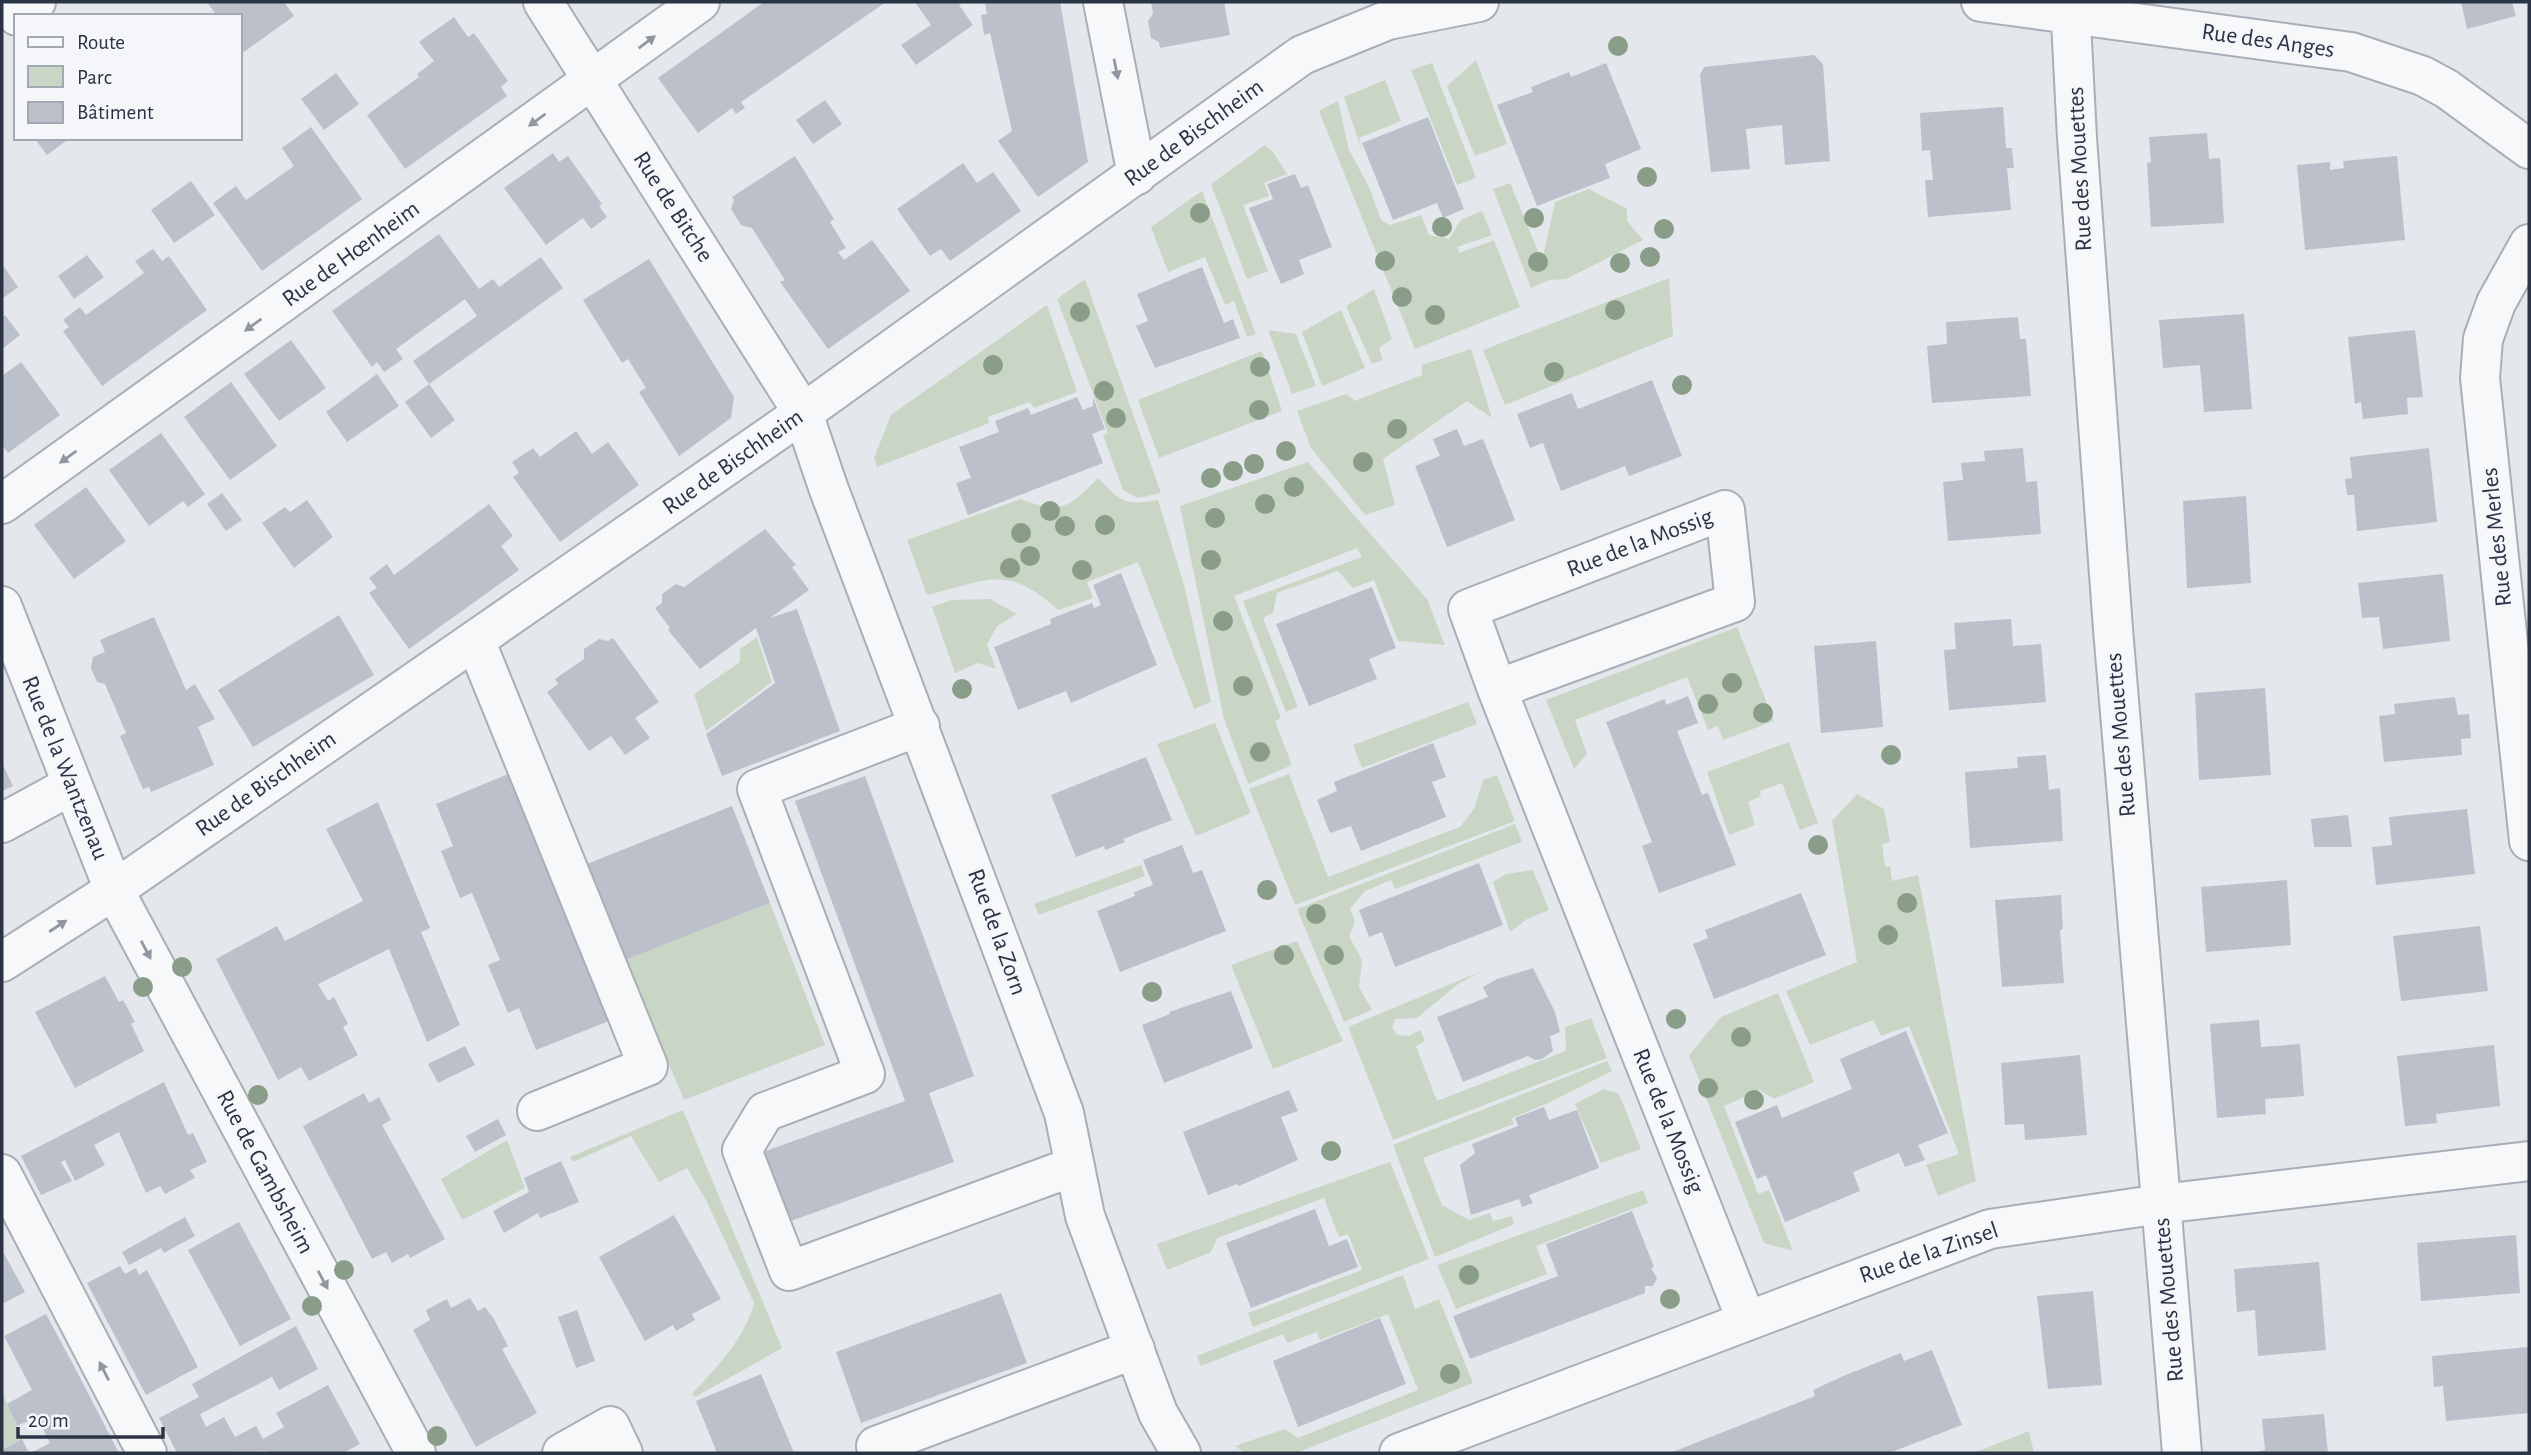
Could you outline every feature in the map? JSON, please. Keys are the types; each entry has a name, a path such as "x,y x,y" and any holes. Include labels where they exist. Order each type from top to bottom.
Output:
{"street":[{"path":"19,14 36,2"},
{"name":"Rue de Bitche","path":"542,2 803,413"},
{"name":"Rue de Hœnheim","path":"2,504 700,2"},
{"path":"1103,2 1137,175"},
{"name":"Rue de Bischheim","path":"2,962 114,890 803,413 1302,55 1387,11 1479,2"},
{"name":"Rue des Anges","path":"1981,2 2070,8 2351,52 2387,62 2447,89 2529,148"},
{"name":"Rue des Mouettes","path":"2070,8 2112,629 2182,1453"},
{"name":"Rue des Merles","path":"2529,244 2496,303 2483,339 2480,379 2529,841"},
{"name":"Rue de la Zorn","path":"803,413 828,487 1065,1113 1086,1216 1158,1413 1181,1453"},
{"name":"Rue de la Mossig","path":"1497,689 1735,601 1725,510 1468,609 1497,689 1746,1319"},
{"name":"Rue de la Wantzenau","path":"2,606 114,890"},
{"path":"475,640 648,1066 537,1111"},
{"path":"920,726 757,789 866,1074 765,1112 742,1150 789,1271 1075,1166"},
{"path":"2,823 72,785"},
{"name":"Rue de Gambsheim","path":"114,890 405,1449"},
{"name":"Rue de la Zinsel","path":"1399,1453 1746,1319 1990,1229 2161,1204 2529,1161"},
{"path":"2,1174 147,1453"},
{"path":"876,1446 1135,1349"},
{"path":"562,1453 610,1426 623,1453"}],"green space":[{"path":"1476,60 1507,144 1475,156 1447,86"},
{"path":"1432,63 1476,178 1457,185 1411,70"},
{"path":"1385,80 1401,121 1359,138 1362,151 1344,97"},
{"path":"1338,101 1349,150 1370,189 1381,220 1390,225 1421,215 1429,235 1449,239 1461,220 1482,211 1492,235 1457,247 1459,253 1494,240 1520,307 1415,349 1319,111"},
{"path":"1265,145 1273,152 1287,174 1264,183 1269,196 1243,205 1268,271 1247,279 1211,184"},
{"path":"1510,183 1542,261 1555,202 1589,189 1627,209 1627,221 1643,240 1566,279 1549,280 1531,288 1493,189"},
{"path":"1202,191 1256,334 1247,337 1234,301 1225,305 1205,257 1168,272 1151,227"},
{"path":"1669,278 1673,336 1505,405 1483,350"},
{"path":"1085,279 1161,493 1138,498 1123,490 1103,435 1108,433 1057,299"},
{"path":"1374,289 1392,339 1379,348 1383,360 1372,364 1346,306"},
{"path":"1047,305 1077,392 1034,408 1030,402 988,417 989,423 877,467 874,458 891,415"},
{"path":"1341,310 1365,368 1322,386 1302,332"},
{"path":"1268,330 1296,334 1316,386 1292,394"},
{"path":"1471,349 1492,418 1467,401 1383,459 1395,505 1365,515 1311,448 1297,411 1346,394 1355,401 1422,375 1422,365"},
{"path":"1262,351 1282,411 1159,458 1138,400"},
{"path":"1308,462 1427,599 1445,645 1398,641 1374,580 1353,588 1338,571 1277,593 1273,613 1263,618 1298,707 1286,712 1243,601 1362,557 1357,548 1234,596 1281,718 1275,721 1292,765 1248,784 1224,719 1180,506"},
{"path":"1098,478 1124,500 1158,500 1184,585 1211,702 1194,709 1138,562 1087,582 1093,598 1058,610 1040,595 1010,581 981,581 927,595 907,540 1021,499 1046,507 1064,505 1080,496"},
{"path":"990,599 1017,614 997,626 987,645 996,669 978,663 955,673 932,607 952,600"},
{"path":"1737,627 1774,721 1723,740 1718,726 1708,730 1687,677 1575,720 1587,754 1574,769 1546,700"},
{"path":"757,637 772,682 706,731 694,694 740,662 740,649"},
{"path":"1468,702 1477,724 1362,768 1353,745"},
{"path":"1215,723 1251,813 1196,836 1157,744"},
{"path":"1789,742 1818,823 1800,830 1782,783 1760,791 1761,796 1748,802 1755,825 1729,835 1707,772"},
{"path":"1289,774 1328,877 1460,827 1474,809 1483,780 1497,775 1515,821 1295,905 1249,789"},
{"path":"1857,794 1884,809 1890,842 1882,844 1885,867 1890,866 1892,881 1918,875 1976,1181 1938,1196 1926,1165 1959,1154 1909,1026 1881,1036 1873,1020 1810,1045 1786,991 1857,962 1832,821"},
{"path":"1515,824 1522,842 1395,889 1391,880 1365,891 1350,909 1355,921 1349,936 1362,960 1359,987 1372,1010 1344,1022 1297,909"},
{"path":"1141,865 1145,876 1039,915 1034,904"},
{"path":"1533,870 1549,910 1527,919 1510,932 1493,882 1506,874"},
{"path":"770,903 825,1045 684,1100 625,960"},
{"path":"1297,941 1343,1041 1273,1069 1231,965"},
{"path":"1482,971 1458,984 1417,1018 1395,1019 1392,1027 1397,1035 1409,1036 1420,1030 1425,1041 1416,1046 1437,1101 1566,1051 1565,1027 1591,1018 1607,1058 1393,1140 1348,1027"},
{"path":"1778,993 1814,1082 1774,1099 1760,1090 1724,1106 1758,1194 1769,1190 1793,1251 1764,1243 1689,1055 1721,1017"},
{"path":"1607,1061 1612,1071 1512,1118 1514,1124 1423,1158 1442,1205 1469,1220 1490,1213 1493,1221 1512,1216 1514,1224 1435,1257 1393,1145"},
{"path":"1604,1089 1619,1094 1641,1149 1601,1163 1575,1104"},
{"path":"683,1110 782,1348 695,1397 692,1394 737,1341 754,1303 706,1200 687,1168 659,1182 631,1136 573,1162 570,1157"},
{"path":"507,1140 525,1188 462,1220 441,1179"},
{"path":"1390,1162 1429,1259 1253,1327 1248,1313 1362,1270 1348,1234 1339,1237 1324,1198 1217,1238 1211,1252 1167,1270 1157,1244"},
{"path":"1643,1190 1648,1203 1536,1246 1547,1274 1456,1309 1437,1265"},
{"path":"1403,1275 1415,1309 1439,1299 1473,1383 1296,1453 1245,1453 1235,1446 1285,1429 1298,1438 1418,1390 1388,1314 1320,1340 1317,1332 1287,1343 1283,1334 1201,1366 1197,1356"},
{"path":"2,1392 22,1439 3,1448 5,1453 2,1453"},
{"path":"2029,1431 2034,1453 1974,1453"}],"building":[{"path":"207,2 284,2 294,16 244,52 242,14 216,14"},
{"path":"764,2 886,2 741,102 745,108 736,114 732,108 698,133 658,78"},
{"path":"915,2 963,2 959,5 973,25 916,65 901,45 931,25"},
{"path":"1060,2 1088,162 1038,197 998,141 1012,131 990,33 984,35 981,15 987,14 985,3"},
{"path":"1151,2 1224,2 1230,35 1160,48 1159,42 1151,38 1148,21 1153,14"},
{"path":"2461,2 2512,2 2516,16 2467,29"},
{"path":"454,17 468,37 474,33 508,81 501,87 507,96 405,169 367,115 419,77 417,74 434,61 419,42"},
{"path":"1814,55 1823,64 1830,161 1785,165 1782,125 1746,129 1750,169 1711,172 1700,75 1704,67"},
{"path":"1606,63 1641,149 1605,164 1610,178 1537,206 1497,105 1533,92 1531,87 1569,72 1571,77"},
{"path":"336,73 359,104 324,130 301,99"},
{"path":"825,100 842,124 813,144 796,120"},
{"path":"2003,107 2006,148 2012,148 2014,168 2007,168 2011,210 1928,217 1925,180 1933,180 1930,150 1922,151 1920,113"},
{"path":"1428,117 1464,209 1443,218 1437,203 1393,220 1362,143"},
{"path":"311,127 362,199 262,271 213,203 236,186 246,200 294,166 282,148"},
{"path":"2207,133 2209,159 2220,158 2224,223 2151,227 2147,163 2151,162 2149,137"},
{"path":"36,140 67,140 47,155"},
{"path":"553,153 559,162 568,156 602,204 599,206 607,217 591,229 583,218 546,245 504,188"},
{"path":"795,156 834,219 830,222 846,248 838,252 844,260 872,240 910,291 828,349 780,282 785,280 752,228 741,225 731,209 734,200 732,197"},
{"path":"2397,156 2405,240 2305,250 2297,165 2330,162 2330,170 2344,168 2343,161"},
{"path":"963,163 977,183 993,172 1021,211 950,261 941,249 930,256 897,209"},
{"path":"1295,174 1301,188 1308,185 1332,247 1299,260 1304,274 1281,284 1249,208 1273,199 1267,184"},
{"path":"191,181 215,215 174,243 151,210"},
{"path":"439,234 479,289 493,279 499,287 541,257 563,288 429,384 413,361 477,316 465,299 396,349 403,359 384,372 377,362 372,367 332,311"},
{"path":"153,249 162,261 169,256 207,310 102,386 63,331 69,327 63,320 80,307 86,315 144,273 135,261"},
{"path":"87,255 104,277 74,299 58,276"},
{"path":"649,259 734,397 731,418 679,456 639,392 646,388 628,359 622,363 583,300"},
{"path":"2,264 18,287 2,299"},
{"path":"1202,267 1224,323 1233,319 1240,338 1155,368 1136,326 1148,321 1137,294"},
{"path":"2244,314 2252,409 2204,412 2200,365 2163,368 2159,320"},
{"path":"5,315 20,335 2,349 2,318"},
{"path":"2018,317 2020,339 2026,339 2031,396 1932,403 1927,346 1947,344 1946,322"},
{"path":"2415,330 2423,397 2407,398 2408,414 2363,419 2361,402 2355,404 2348,337"},
{"path":"291,340 326,388 279,421 244,374"},
{"path":"21,362 60,415 8,453 2,445 2,376"},
{"path":"377,374 399,406 347,442 326,412"},
{"path":"1652,380 1682,456 1629,476 1625,466 1561,491 1543,443 1530,448 1517,414 1572,393 1578,409"},
{"path":"231,382 277,446 230,480 184,417"},
{"path":"429,384 455,420 431,438 405,402"},
{"path":"1077,397 1083,410 1093,406 1093,397 1105,429 1092,434 1103,463 968,515 956,483 971,478 959,447 999,432 995,421 1028,408 1031,415"},
{"path":"1457,429 1464,446 1483,439 1515,520 1447,547 1415,466 1440,456 1433,439"},
{"path":"576,431 592,454 608,442 639,485 560,542 513,477 519,473 512,462 533,448 540,457"},
{"path":"161,433 205,494 188,507 183,501 149,526 109,470"},
{"path":"2023,448 2026,482 2037,481 2041,534 1948,541 1943,482 1963,480 1961,463 1985,461 1984,451"},
{"path":"2429,448 2437,522 2357,531 2354,495 2347,495 2345,479 2352,478 2350,457"},
{"path":"86,487 126,541 74,579 34,525"},
{"path":"222,493 242,520 226,531 207,504"},
{"path":"2246,496 2251,583 2187,588 2183,501"},
{"path":"307,500 333,537 294,568 262,523 285,507 290,512"},
{"path":"489,504 513,536 501,546 519,570 409,649 369,593 377,588 369,578 387,564 394,575"},
{"path":"765,529 796,565 792,567 809,590 770,618 797,609 840,731 722,776 706,734 775,683 756,628 700,669 668,630 670,628 655,608 662,603 662,594 676,584 684,587"},
{"path":"1121,573 1157,665 1071,703 1066,691 1018,710 994,647 1051,624 1050,619 1092,603 1094,608 1101,605 1093,585"},
{"path":"2443,574 2450,641 2383,649 2379,617 2362,618 2358,583"},
{"path":"1372,587 1396,648 1369,659 1377,679 1309,706 1276,624"},
{"path":"339,615 374,675 253,747 218,690"},
{"path":"154,617 186,690 195,684 215,719 198,727 214,765 151,792 149,787 143,789 120,736 126,733 105,684 97,682 91,668 93,657 105,652 100,640"},
{"path":"2011,619 2013,646 2041,644 2046,702 1949,710 1944,650 1956,649 1954,623"},
{"path":"613,638 659,702 635,718 650,738 625,755 611,736 589,751 547,692 558,684 555,679 584,659 584,649 599,639 608,641"},
{"path":"1876,641 1883,727 1821,733 1814,646"},
{"path":"2265,688 2271,775 2199,780 2195,693"},
{"path":"1688,696 1698,723 1677,731 1702,795 1708,793 1736,865 1659,893 1642,846 1652,842 1606,722 1665,699 1666,705"},
{"path":"2455,697 2458,715 2469,714 2471,738 2461,739 2462,755 2384,762 2379,716 2395,714 2394,704"},
{"path":"1433,743 1446,777 1432,782 1446,817 1361,851 1351,826 1330,833 1317,800 1337,791 1334,782"},
{"path":"2046,755 2049,790 2060,788 2063,841 1970,848 1965,772 2018,768 2017,757"},
{"path":"1146,757 1172,820 1123,839 1125,842 1105,850 1104,846 1076,857 1051,795"},
{"path":"2,763 13,786 2,791"},
{"path":"508,774 609,1021 536,1050 519,1008 508,1013 488,965 500,960 472,893 460,898 441,851 453,846 436,804"},
{"path":"865,776 974,1076 929,1093 954,1162 788,1222 763,1152 905,1101 795,801"},
{"path":"378,802 430,928 421,932 460,1025 427,1042 389,949 318,984 328,1001 334,997 348,1024 343,1027 358,1055 309,1081 301,1067 278,1080 216,959 277,926 285,941 363,901 326,829"},
{"path":"732,806 770,903 625,960 587,864"},
{"path":"2467,809 2475,874 2376,885 2372,847 2392,845 2389,817"},
{"path":"2348,815 2352,847 2314,847 2311,819"},
{"path":"1182,845 1193,873 1202,870 1226,931 1120,972 1097,911 1135,896 1134,892 1153,885 1143,860"},
{"path":"1479,863 1503,925 1395,967 1382,932 1369,937 1359,910"},
{"path":"2287,880 2291,945 2206,952 2201,887"},
{"path":"1801,893 1826,955 1714,999 1693,944 1708,938 1705,930"},
{"path":"2061,895 2063,929 2060,930 2064,983 2002,987 1995,900"},
{"path":"2480,926 2488,991 2401,1001 2393,936"},
{"path":"1533,968 1555,1012 1560,1032 1550,1036 1553,1051 1542,1059 1535,1060 1528,1056 1463,1082 1437,1017 1488,997 1483,987 1497,979"},
{"path":"105,976 119,1002 123,1000 135,1022 131,1024 144,1051 75,1088 35,1012"},
{"path":"1231,991 1253,1048 1164,1083 1142,1025 1170,1014 1169,1012"},
{"path":"2259,1020 2261,1047 2300,1044 2304,1096 2265,1099 2266,1114 2217,1118 2210,1024"},
{"path":"1906,1031 1948,1133 1918,1145 1925,1160 1905,1167 1899,1153 1853,1172 1860,1191 1785,1222 1766,1175 1757,1179 1735,1122 1777,1105 1782,1118 1852,1089 1840,1059"},
{"path":"2494,1045 2500,1106 2436,1114 2437,1123 2405,1126 2397,1056"},
{"path":"465,1046 475,1065 438,1083 428,1064"},
{"path":"2080,1055 2087,1135 2025,1140 2024,1124 2005,1125 2001,1063"},
{"path":"164,1082 188,1135 193,1133 207,1162 190,1170 195,1178 165,1194 160,1186 146,1193 119,1132 94,1145 105,1165 75,1181 65,1160 61,1162 72,1181 41,1195 21,1156"},
{"path":"1289,1090 1298,1111 1281,1117 1298,1160 1239,1186 1237,1184 1208,1195 1183,1132"},
{"path":"364,1093 369,1103 379,1097 391,1120 382,1125 445,1239 410,1258 408,1254 392,1263 386,1252 372,1259 303,1126"},
{"path":"1544,1107 1549,1120 1577,1110 1599,1168 1529,1195 1533,1203 1522,1207 1519,1199 1471,1215 1460,1165 1475,1153 1472,1144 1518,1126 1515,1118"},
{"path":"498,1119 506,1135 475,1152 466,1136"},
{"path":"561,1161 579,1202 540,1218 538,1213 504,1233 493,1211 529,1192 524,1178"},
{"path":"1315,1209 1329,1246 1347,1239 1358,1267 1251,1308 1226,1243"},
{"path":"1632,1211 1654,1267 1651,1268 1657,1278 1653,1286 1645,1286 1645,1293 1470,1359 1453,1316 1558,1276 1546,1244"},
{"path":"674,1215 721,1299 692,1314 695,1320 676,1331 673,1325 645,1341 599,1257"},
{"path":"185,1217 195,1236 164,1253 161,1248 129,1265 122,1252"},
{"path":"239,1222 291,1319 240,1346 188,1250"},
{"path":"2516,1235 2520,1293 2421,1301 2417,1243"},
{"path":"2,1250 25,1292 2,1304"},
{"path":"2319,1262 2326,1350 2258,1356 2255,1310 2237,1312 2234,1269"},
{"path":"120,1266 125,1274 136,1268 139,1275 147,1270 198,1367 146,1395 87,1283"},
{"path":"2093,1291 2102,1385 2048,1389 2037,1296"},
{"path":"1001,1293 1027,1363 861,1423 836,1352"},
{"path":"470,1298 478,1311 485,1307 494,1319 508,1346 502,1349 537,1413 476,1447 413,1330 430,1320 426,1310 447,1299 451,1308"},
{"path":"577,1310 595,1361 576,1368 558,1317"},
{"path":"46,1314 119,1453 31,1453 50,1443 37,1417 17,1426 7,1404 32,1390 4,1336"},
{"path":"1380,1318 1406,1384 1298,1427 1273,1361"},
{"path":"296,1326 318,1369 279,1390 272,1377 200,1414 206,1427 224,1417 235,1437 256,1426 263,1439 284,1427 276,1413 328,1385 360,1444 343,1453 177,1453 159,1418 199,1397 192,1384"},
{"path":"2529,1347 2529,1413 2446,1421 2443,1386 2434,1387 2432,1356"},
{"path":"1932,1350 1962,1425 1889,1453 1670,1453 1815,1396 1813,1390 1901,1353 1904,1361"},
{"path":"761,1374 794,1453 717,1453 696,1401"},
{"path":"2324,1414 2328,1453 2254,1453 2265,1450 2262,1419"},
{"path":"22,1439 28,1451 5,1453 3,1449"}]}
